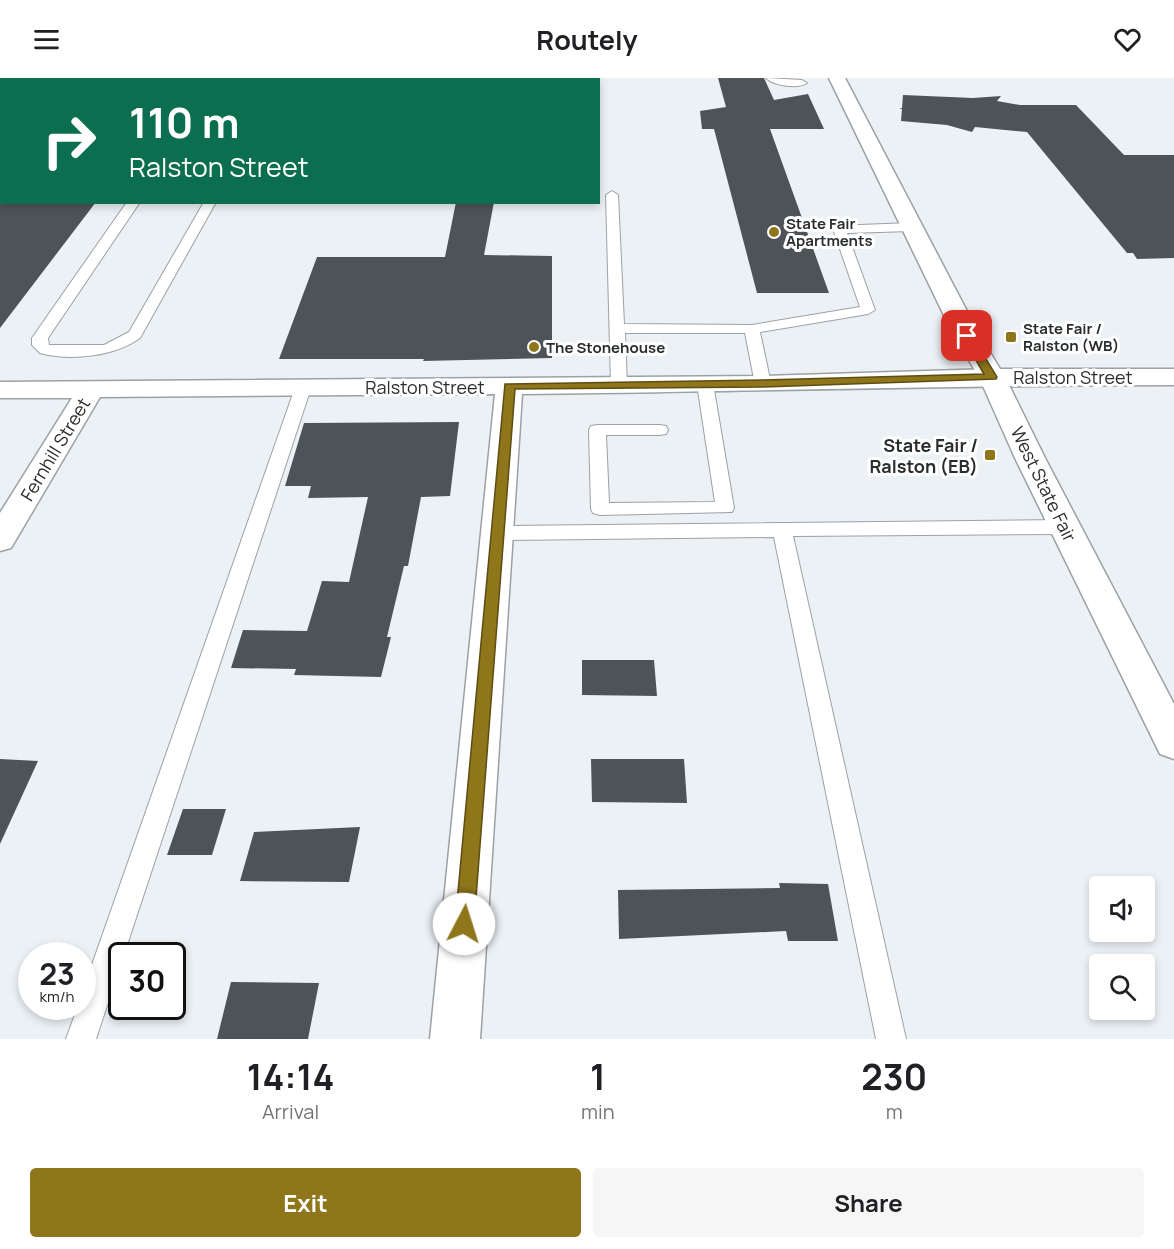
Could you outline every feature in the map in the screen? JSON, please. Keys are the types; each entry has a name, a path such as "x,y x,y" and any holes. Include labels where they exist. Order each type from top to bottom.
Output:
{"street":[{"name":"West State Fair","path":"837,78 967,336 992,377 1064,527 1174,742"},
{"name":"Ralston Street","path":"0,390 763,384 992,377 1174,376"},
{"path":"454,1039 509,386"},
{"name":"Fernhill Street","path":"0,540 91,389"}],"lane":[{"path":"771,78 775,81 802,83"},
{"path":"612,195 619,385"},
{"path":"133,204 40,338 40,345 45,350 111,350 124,345 135,335 209,204"},
{"path":"618,327 752,329 868,310 839,229 911,227"},
{"path":"752,329 763,384"},
{"path":"660,430 597,430 600,508 725,508 705,384"},
{"path":"81,1039 303,388"},
{"path":"497,533 1064,527"},
{"path":"782,530 891,1039"}],"building":[{"path":"718,78 764,78 774,100 808,94 824,129 770,129 829,293 757,293 714,129 702,129 700,111 726,107"},
{"path":"903,95 973,98 1001,96 997,101 1020,105 1076,105 1124,155 1174,155 1174,258 1137,259 1133,253 1127,253 1027,132 975,127 972,132 947,125 901,121 902,109 899,108 902,108"},
{"path":"0,204 94,204 0,328"},
{"path":"456,204 494,204 484,255 552,256 552,358 423,361 424,359 279,359 317,257 445,257"},
{"path":"459,422 450,496 421,497 408,566 404,566 387,637 391,637 381,677 294,675 296,669 231,668 243,630 307,631 322,581 349,582 368,497 308,498 311,486 285,486 304,423"},
{"path":"582,660 654,660 657,696 582,695"},
{"path":"0,759 38,761 0,844"},
{"path":"591,759 684,759 687,803 592,802"},
{"path":"183,809 226,809 212,855 167,855"},
{"path":"360,827 349,882 240,881 254,832"},
{"path":"779,883 828,884 838,941 788,941 786,931 619,939 618,890 780,888"},
{"path":"231,982 319,983 308,1039 217,1039"}],"place":[{"name":"State Fair Apartments","path":"774,232"},
{"name":"State Fair / Ralston (WB)","path":"1011,337"},
{"name":"The Stonehouse","path":"534,347"},
{"name":"State Fair / Ralston (EB)","path":"990,455"}],"route":[{"path":"464,924 509,386 763,384 992,377 967,336"}]}
